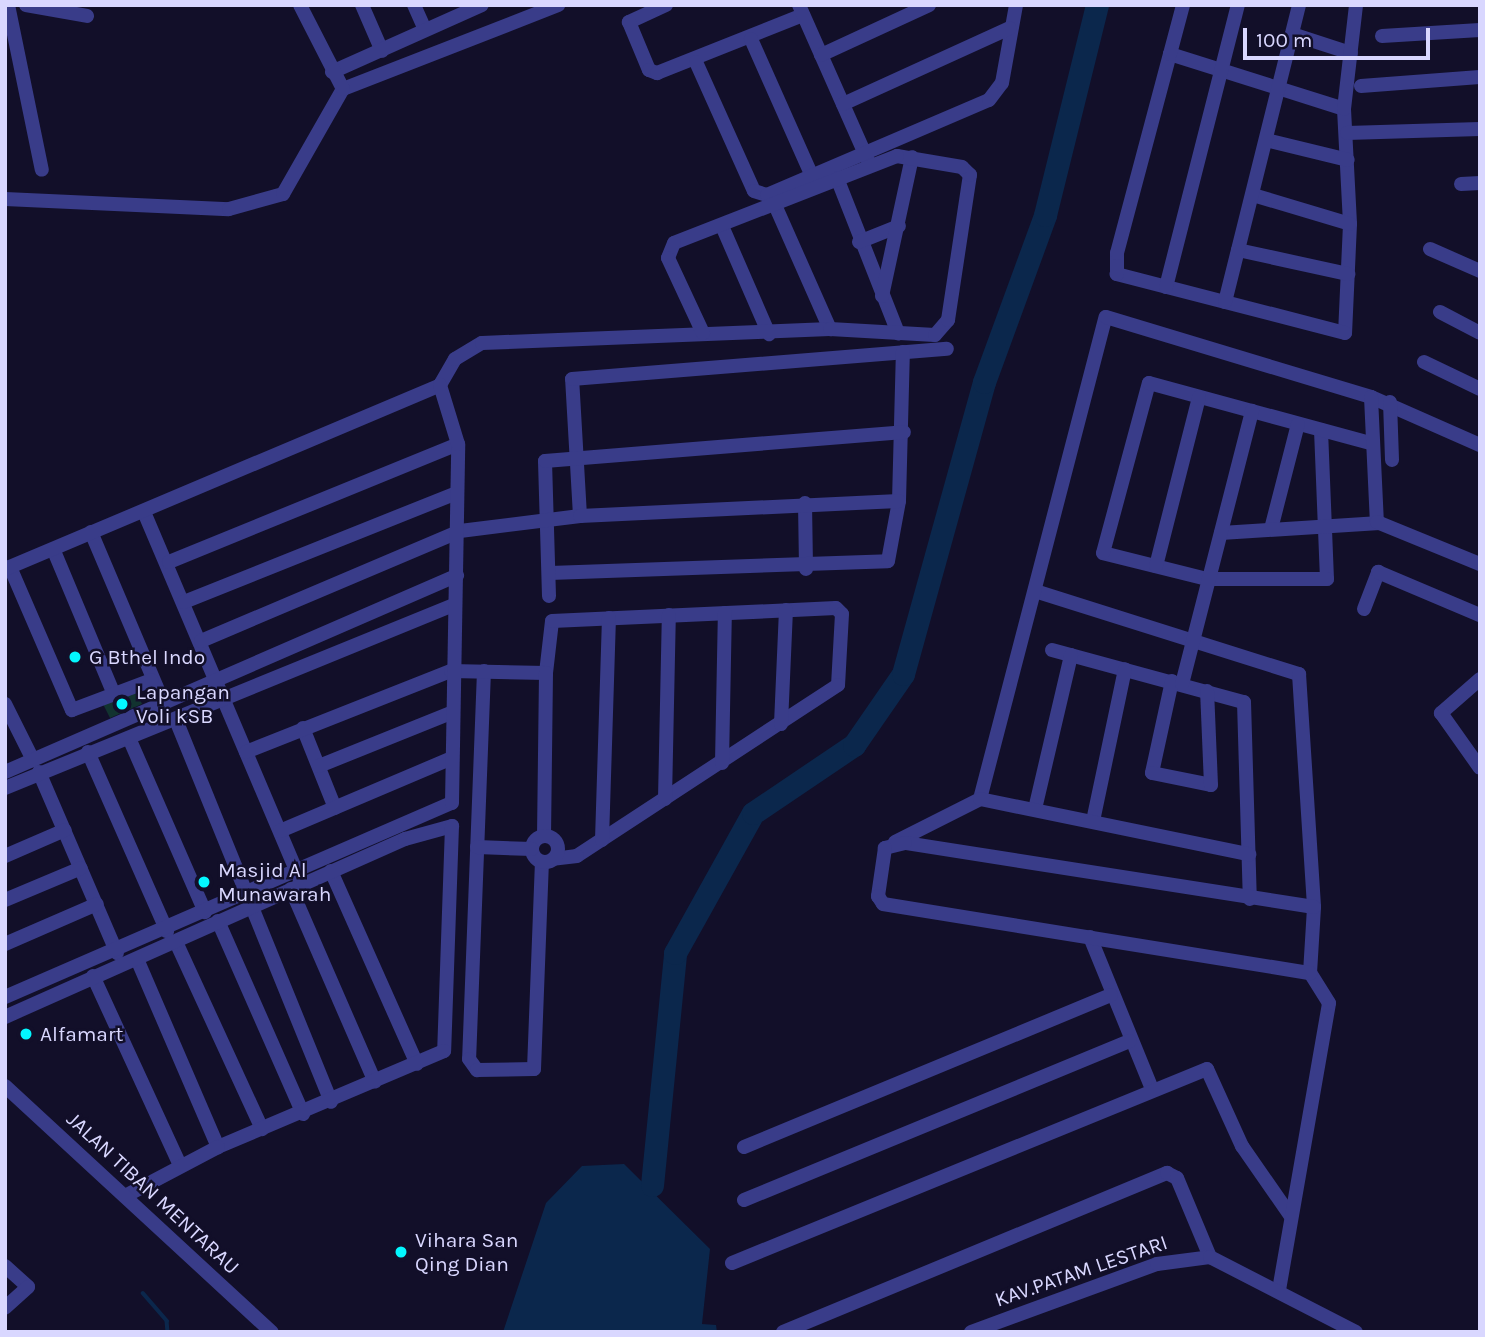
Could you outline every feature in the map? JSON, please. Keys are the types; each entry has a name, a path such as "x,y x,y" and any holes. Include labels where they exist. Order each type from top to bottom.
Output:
{"street":[{"path":"8,5 42,170"},
{"path":"26,5 87,16"},
{"path":"300,5 343,89"},
{"path":"362,5 382,51"},
{"path":"414,5 425,30"},
{"path":"5,199 229,209 262,205 293,183 343,89 558,5"},
{"path":"666,5 629,22 647,65 657,74 696,62 751,39 801,10 868,158"},
{"path":"821,55 929,5"},
{"path":"704,333 667,249 837,178 868,158 995,95 1016,5"},
{"path":"1183,5 1117,253 1117,274 1345,332 1350,224 1344,109 1356,5"},
{"path":"1166,287 1238,5"},
{"path":"1226,302 1299,5"},
{"path":"332,72 476,6"},
{"path":"843,104 1010,28"},
{"path":"1382,36 1480,30"},
{"path":"1292,34 1351,53"},
{"path":"751,39 812,176"},
{"path":"1170,54 1344,109"},
{"path":"152,680 113,692 72,710 8,568 54,551 90,532 144,512 440,385 455,359 482,343 704,333 769,334 830,329 928,335 946,327 972,192 962,167 912,157 868,158 756,195 696,62"},
{"path":"1361,86 1480,77"},
{"path":"1347,133 1480,130"},
{"path":"1266,140 1348,160"},
{"path":"882,296 912,157"},
{"path":"837,178 859,242 898,333"},
{"path":"1461,184 1480,183"},
{"path":"1253,195 1350,224"},
{"path":"775,205 830,329"},
{"path":"722,226 769,334"},
{"path":"859,242 899,226"},
{"path":"1430,249 1480,271"},
{"path":"1238,250 1348,274"},
{"path":"1440,312 1480,332"},
{"path":"980,799 1106,317 1390,402 1480,445"},
{"path":"580,516 572,379 947,349"},
{"path":"550,573 806,569 888,561 899,500 904,432 904,352"},
{"path":"1424,362 1480,389"},
{"path":"1321,430 1327,526 1327,579 1207,579 1103,553 1149,383 1373,444"},
{"path":"5,997 117,953 218,921 251,907 296,881 452,803 452,671 460,531 456,493 458,444 440,385"},
{"path":"1156,566 1199,397"},
{"path":"1371,397 1380,523"},
{"path":"1390,402 1392,460"},
{"path":"1207,691 1211,785 1152,773 1177,683 1195,637 1207,579 1251,411"},
{"path":"1271,529 1298,424"},
{"path":"549,596 550,519 542,464 904,432"},
{"path":"169,562 458,444"},
{"path":"184,602 456,493"},
{"path":"201,641 460,531 580,516 899,500"},
{"path":"805,503 806,569"},
{"path":"144,512 169,562 280,831 296,881 375,1082"},
{"path":"1221,533 1380,523 1480,564"},
{"path":"90,532 164,704"},
{"path":"54,551 113,692"},
{"path":"1364,608 1378,572 1480,615"},
{"path":"5,788 36,766 164,704 457,575"},
{"path":"1035,592 1195,637 1299,674 1314,907 1310,973 1329,1003 1279,1290"},
{"path":"5,772 88,752 226,702 455,604"},
{"path":"781,724 786,610"},
{"path":"477,847 532,849 548,860 573,858 828,694 841,677 840,610 786,610 550,622 546,673 544,836 532,849"},
{"path":"722,763 725,613"},
{"path":"665,799 669,615"},
{"path":"602,840 609,618"},
{"path":"1052,650 1244,702 1250,899"},
{"path":"1035,809 1071,655"},
{"path":"1093,821 1125,669"},
{"path":"246,752 452,671 546,673"},
{"path":"484,671 469,1059 477,1070 526,1073 535,1065 548,860 557,845 544,836"},
{"path":"1480,679 1441,713 1480,768"},
{"path":"5,704 9,723 36,766 117,953"},
{"path":"319,766 451,713"},
{"path":"176,720 331,1102"},
{"path":"303,728 335,808"},
{"path":"129,738 205,912"},
{"path":"88,752 262,1129"},
{"path":"280,831 450,759"},
{"path":"1249,854 980,799 885,848 878,896 883,904 1310,973"},
{"path":"5,1017 93,976 137,960 205,912 244,892 331,871 444,823 452,826 448,1043 418,1063 303,1114 218,1147 125,1196"},
{"path":"5,856 65,830"},
{"path":"895,842 1314,907"},
{"path":"5,900 81,868"},
{"path":"331,871 418,1063"},
{"path":"5,944 97,904"},
{"path":"218,921 303,1114"},
{"path":"1090,937 1111,995 1152,1089"},
{"path":"137,960 218,1147"},
{"path":"93,976 180,1166"},
{"path":"744,1147 1111,995"},
{"path":"744,1200 1130,1041"},
{"path":"732,1263 1152,1089 1207,1069 1242,1146 1290,1215"},
{"name":"JALAN TIBAN MENTARAU","path":"5,1086 272,1332"},
{"path":"783,1332 1167,1172 1177,1178 1210,1257 1279,1290 1356,1332"},
{"name":"KAV.PATAM LESTARI","path":"971,1332 1157,1264 1210,1257"},
{"path":"5,1266 28,1287 5,1308"}],"green space":[{"name":"Lapangan Voli kSB","path":"135,689 142,704 110,718 103,704"}],"water":[{"path":"624,1164 710,1249 702,1324 716,1325 717,1332 503,1332 546,1203 582,1166"}],"waterway":[{"path":"652,1185 675,953 753,813 854,745 903,674 984,382 1045,215 1097,5"},
{"path":"143,1293 167,1321 168,1332"}],"place":[{"name":"G Bthel Indo","path":"75,657"},
{"name":"Lapangan Voli kSB","path":"122,704"},
{"name":"Masjid Al Munawarah","path":"204,882"},
{"name":"Alfamart","path":"26,1034"},
{"name":"Vihara San Qing Dian","path":"401,1252"}]}
